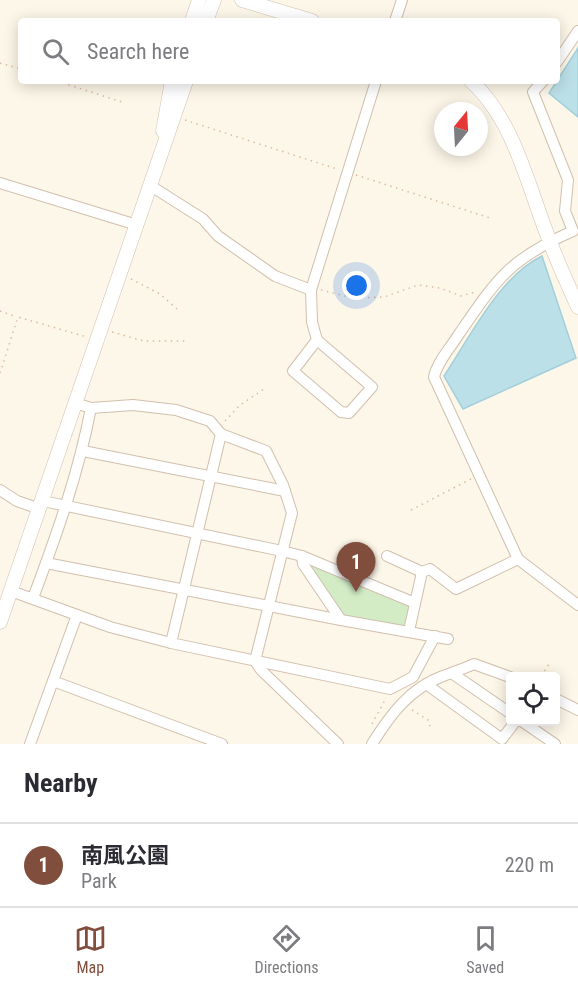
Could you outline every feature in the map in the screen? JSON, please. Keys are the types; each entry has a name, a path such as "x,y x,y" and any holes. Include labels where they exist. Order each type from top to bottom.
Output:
{"street":[{"path":"193,18 200,0"},
{"path":"207,18 213,0"},
{"path":"242,0 302,18"},
{"path":"396,18 402,0"},
{"path":"560,58 578,31"},
{"path":"153,182 171,84"},
{"path":"0,622 185,84"},
{"path":"317,340 293,371 341,412 349,413 372,387 317,340 312,322 311,290 375,84"},
{"path":"474,84 489,98 503,124 549,241 578,307"},
{"path":"540,84 533,92 568,180 565,211 573,231 549,241 513,265 490,289 444,357 434,377 518,559 578,605"},
{"path":"153,182 203,219 218,236 275,276 311,290"},
{"path":"0,183 137,225"},
{"path":"75,403 91,408 113,405 158,407 210,421 220,431 266,451 285,491 292,513 255,661 261,670 338,744"},
{"path":"33,598 83,451 91,408"},
{"path":"171,643 220,431"},
{"path":"83,451 285,491"},
{"path":"0,490 17,501 66,506 198,531 282,550 302,556 415,603"},
{"path":"302,556 303,564 341,620"},
{"path":"387,556 422,572 430,569 456,589 518,559"},
{"path":"46,563 448,639"},
{"path":"409,631 422,572"},
{"path":"11,591 77,615 171,643 387,688 412,677 435,636"},
{"path":"34,743 77,615"},
{"path":"372,744 392,711 426,684 474,663 506,675"},
{"path":"453,674 506,710"},
{"path":"53,681 222,744"},
{"path":"426,684 502,739 511,726"},
{"path":"560,701 578,710"},
{"path":"529,726 555,744"}],"path":[{"path":"0,63 18,68"},
{"path":"66,84 122,102"},
{"path":"174,117 490,218"},
{"path":"120,274 156,291 177,309"},
{"path":"311,290 318,289 353,298 368,295 384,297 418,285 461,296 490,289"},
{"path":"0,311 99,335 144,341 188,341"},
{"path":"0,373 18,317"},
{"path":"220,431 240,405 264,389"},
{"path":"411,510 479,475"},
{"path":"543,672 549,664"},
{"path":"371,726 384,704 387,688"},
{"path":"401,704 428,720 431,729"}],"green space":[{"path":"302,556 415,603 409,631 341,620"}],"water":[{"path":"578,48 578,117 549,93 555,84 560,84 560,76"},
{"path":"542,256 576,358 463,409 444,376 499,293 512,278"}],"place":[{"name":"南風公園","path":"356,592"}]}
